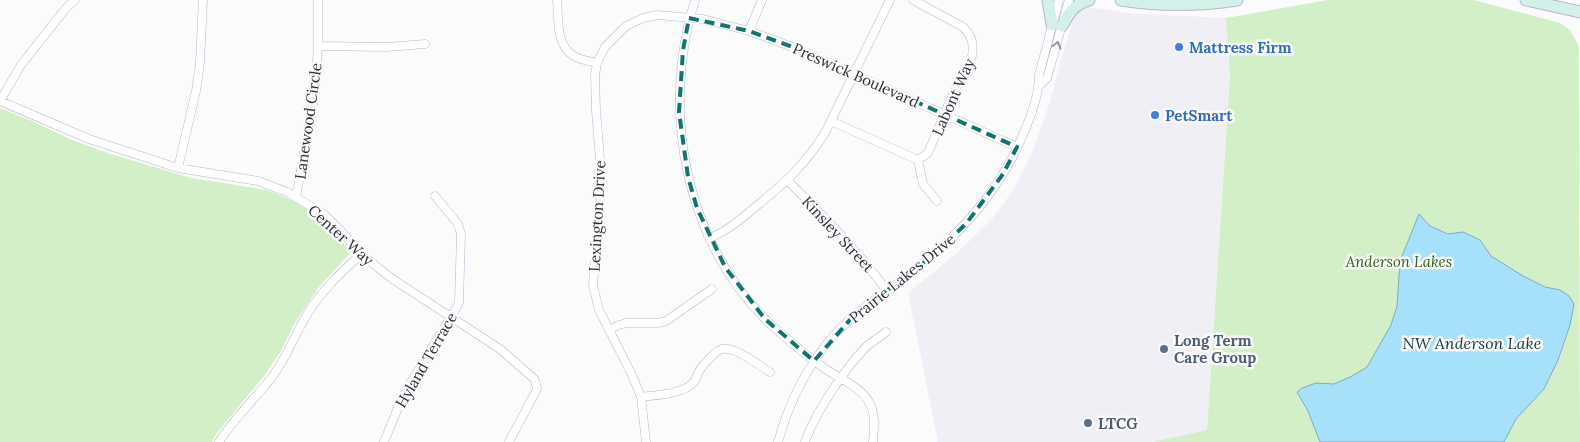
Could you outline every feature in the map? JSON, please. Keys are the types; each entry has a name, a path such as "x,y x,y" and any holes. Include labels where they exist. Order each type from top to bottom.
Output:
{"main road":[{"path":"1048,0 1057,26 1073,8 1081,2 1089,0"},
{"path":"1121,0 1176,5 1212,4 1237,0"},
{"path":"1526,0 1580,12"}],"street":[{"path":"0,101 21,66 66,8 75,0"},
{"path":"178,168 196,91 203,0"},
{"name":"Lanewood Circle","path":"296,196 314,100 318,46 318,0"},
{"path":"557,0 560,37 566,49 572,55 597,63"},
{"path":"695,0 689,18 683,50 679,112 682,145 688,177 697,208 725,266 745,295 765,319 788,341 814,361 860,391 868,400 873,410 873,442"},
{"path":"749,30 762,0"},
{"path":"710,238 735,224 775,192 800,168 815,150 890,0"},
{"name":"Labont Way","path":"913,0 963,27 969,33 972,40 972,56 928,153 918,160"},
{"name":"Prairie Lakes Drive","path":"1057,26 1059,0"},
{"name":"Prairie Lakes Drive","path":"778,442 791,402 804,377 814,361 836,334 848,321 886,290 944,246 986,200 1003,174 1017,147 1039,86 1038,75 1069,0"},
{"name":"Lexington Drive","path":"646,442 641,397 599,310 594,285 602,182 594,93 597,63 605,47 617,33 636,21 657,15 689,18"},
{"name":"Preswick Boulevard","path":"689,18 749,30 798,49 1017,147"},
{"name":"Lanewood Circle","path":"318,46 386,47 426,44"},
{"name":"Center Way","path":"0,101 89,140 178,168 258,181 296,196 325,216 361,254 391,278 500,349 535,380 537,389 509,442"},
{"path":"831,121 918,160 923,184 937,201"},
{"name":"Kinsley Street","path":"787,180 869,266 886,290"},
{"name":"Hyland Terrace","path":"384,442 390,425 411,382 452,318 459,302 461,234 458,224 434,196"},
{"path":"219,442 273,376 286,356 308,313 322,294 338,275 361,254"},
{"path":"609,330 626,323 657,323 666,321 712,289"},
{"path":"805,442 816,417 853,362 868,345 886,332"},
{"path":"641,397 676,392 692,384 702,367 717,351 723,349 729,348 736,351 770,372"}],"highlighted area":[{"path":"689,18 749,31 798,49 1017,147 1003,174 966,224 920,266 855,314 814,361 765,319 725,267 697,208 688,177 679,112 683,50"}],"shaded area":[{"path":"1084,6 1127,13 1226,18 1230,77 1207,430 1152,442 938,442 908,293 957,253 992,219 1014,189 1033,151 1049,105 1074,17"}],"green space":[{"name":"Anderson Lakes","path":"1328,0 1474,0 1560,23 1570,30 1579,47 1580,442 1152,442 1207,430 1230,77 1226,18"},
{"path":"0,108 72,140 111,154 191,178 267,190 296,202 323,220 346,246 350,253 319,287 293,326 281,351 265,375 216,434 212,442 0,442"}],"water":[{"name":"NW Anderson Lake","path":"1419,214 1430,226 1448,234 1463,232 1480,240 1491,256 1523,276 1545,287 1560,290 1569,296 1574,304 1570,325 1558,360 1544,389 1516,419 1504,442 1320,442 1308,411 1297,392 1316,383 1334,384 1367,367 1391,325 1397,306 1400,261"}],"place":[{"name":"Mattress Firm","path":"1179,47"},
{"name":"PetSmart","path":"1155,115"},
{"name":"Long Term Care Group","path":"1164,349"},
{"name":"LTCG","path":"1088,423"}]}
